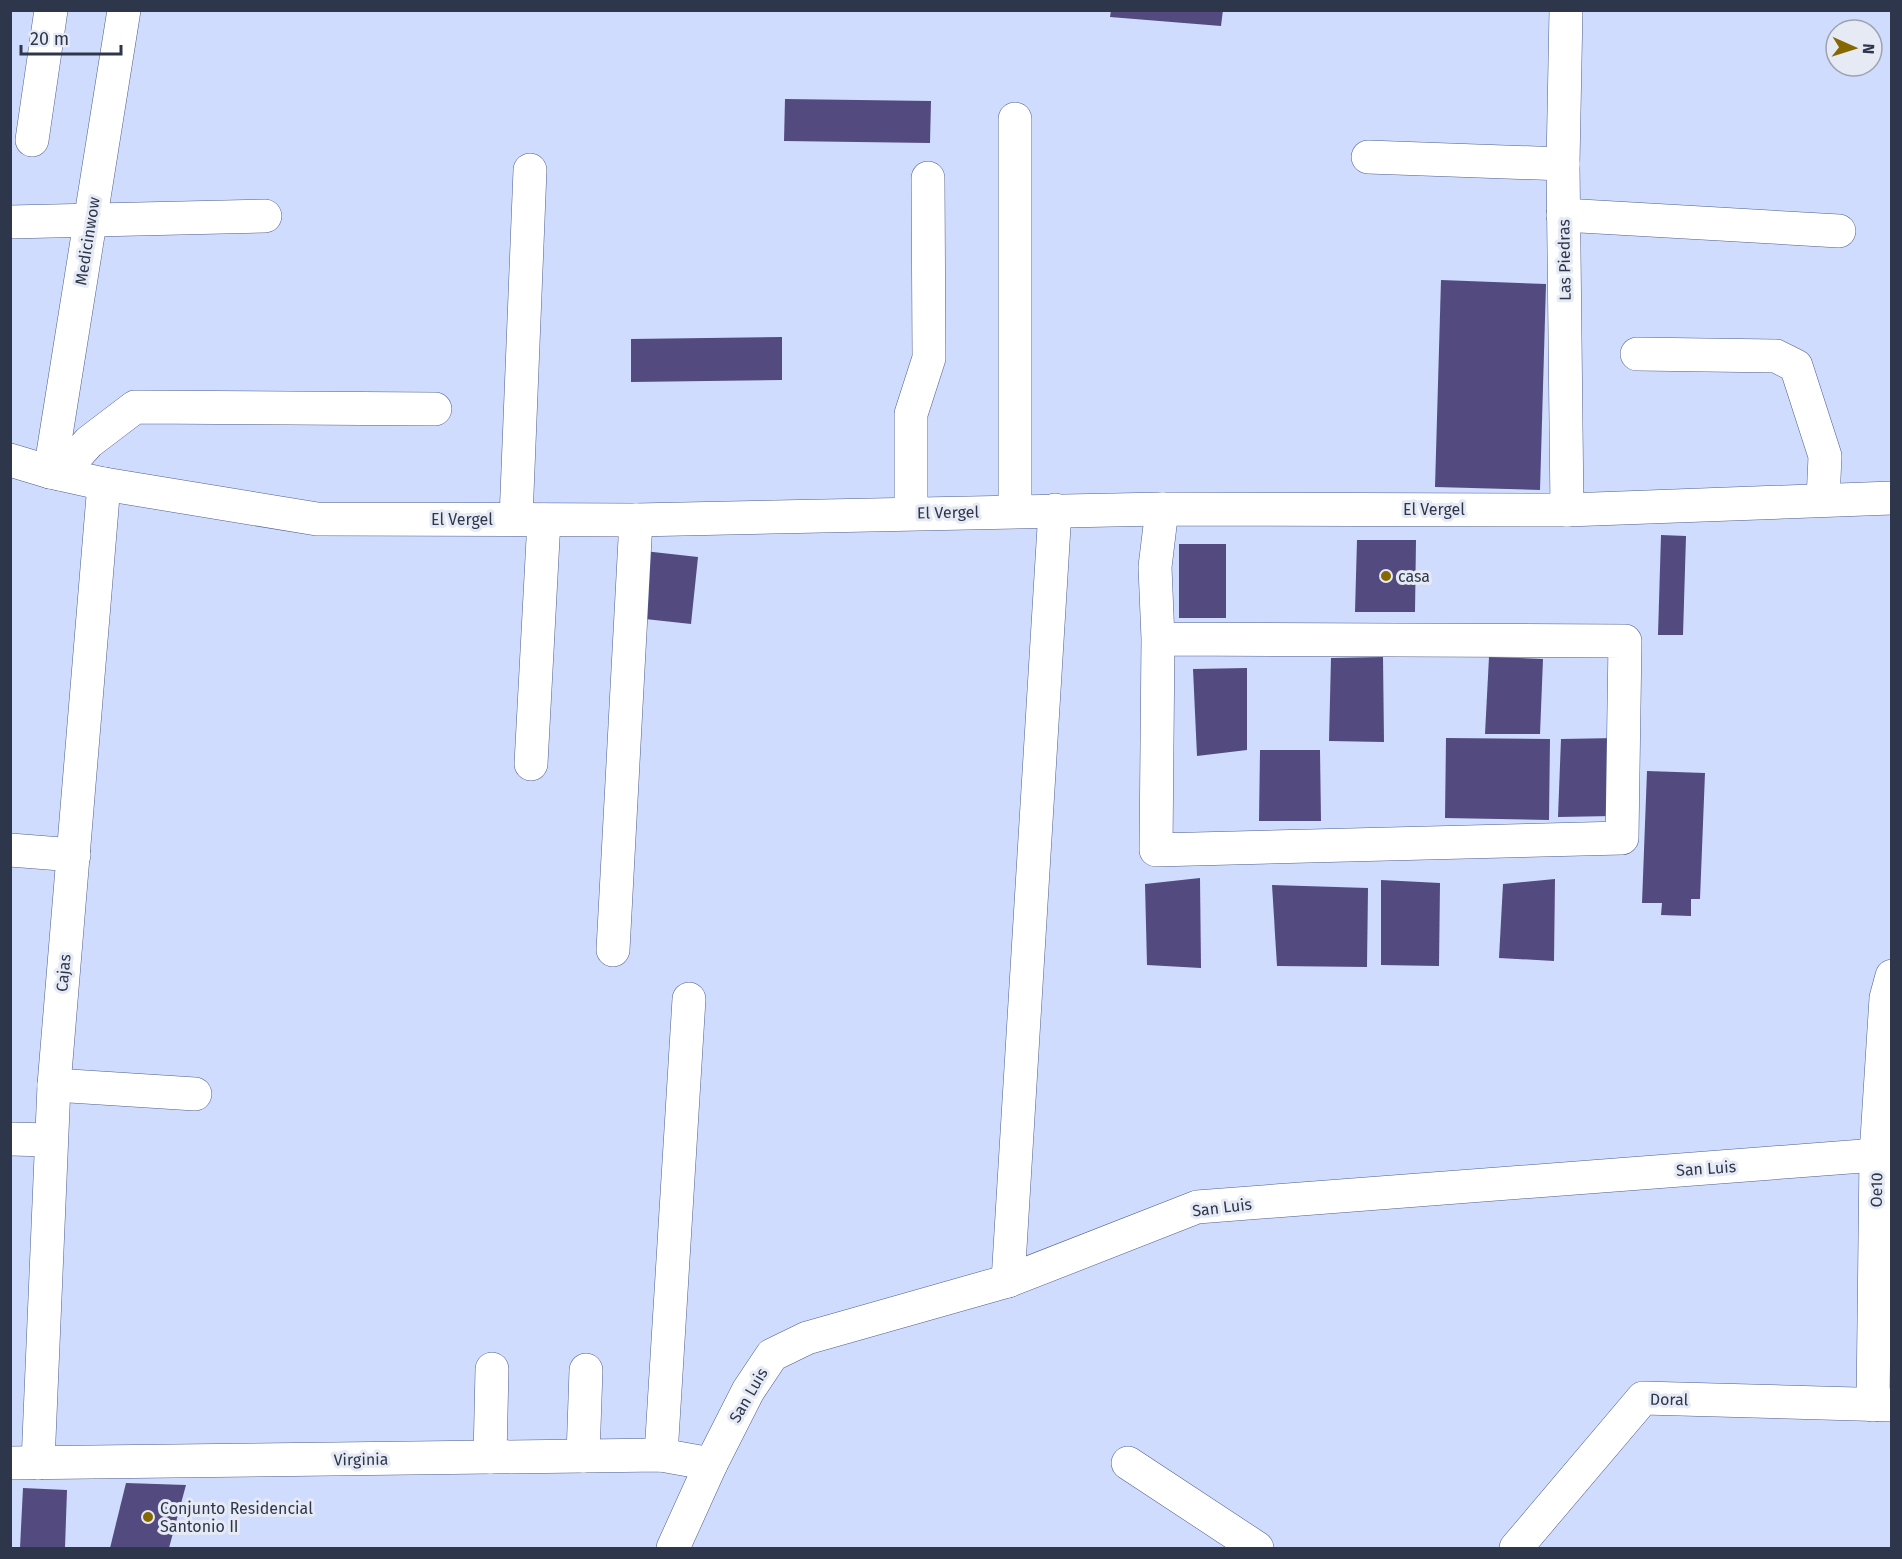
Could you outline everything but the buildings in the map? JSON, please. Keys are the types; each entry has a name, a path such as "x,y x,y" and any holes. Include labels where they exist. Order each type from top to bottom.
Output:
{"street":[{"path":"32,140 51,10"},
{"name":"Medicinwow","path":"55,473 124,10"},
{"name":"Las Piedras","path":"1566,10 1563,215 1567,510"},
{"path":"1015,119 1015,511"},
{"path":"1368,157 1563,164"},
{"path":"530,170 531,764"},
{"path":"911,513 912,414 929,358 928,178"},
{"path":"1563,215 1839,231"},
{"path":"10,222 265,216"},
{"path":"1637,354 1776,356 1796,366 1825,456 1823,500"},
{"path":"55,473 89,442 135,407 435,410"},
{"name":"El Vergel","path":"10,459 55,473 104,484 317,519 636,520 1162,508 1567,510 1892,498"},
{"name":"Cajas","path":"25,1463 104,484"},
{"path":"1158,639 1625,641 1622,838 1156,850 1158,639 1155,567 1162,508"},
{"path":"1008,1281 1055,510"},
{"path":"613,950 636,520"},
{"path":"10,850 74,855"},
{"name":"Oe10","path":"1882,1405 1876,1155 1886,998 1892,976"},
{"path":"661,1455 688,999"},
{"path":"54,1085 195,1094"},
{"path":"10,1139 50,1140"},
{"name":"San Luis","path":"673,1548 711,1464 748,1391 772,1355 807,1338 1008,1281 1197,1207 1876,1155"},
{"path":"490,1457 492,1369"},
{"path":"583,1456 586,1370"},
{"name":"Doral","path":"1516,1548 1643,1398 1882,1405"},
{"name":"Virginia","path":"25,1463 661,1455 711,1464"},
{"path":"1128,1464 1257,1548"}],"place":[{"name":"casa","path":"1386,576"},
{"name":"Conjunto Residencial Santonio II","path":"148,1517"}]}
